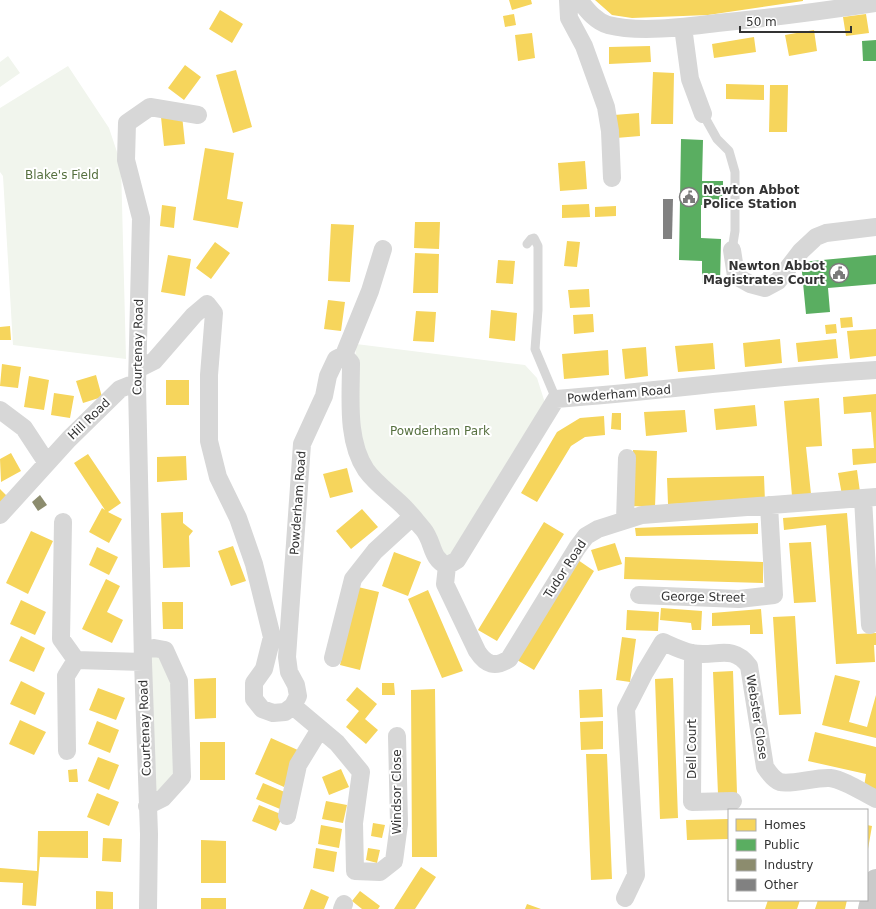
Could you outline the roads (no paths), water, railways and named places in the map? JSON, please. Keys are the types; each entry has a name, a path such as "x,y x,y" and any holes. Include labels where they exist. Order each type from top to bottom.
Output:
{"main road":[{"path":"869,909 876,880"}],"street":[{"path":"568,0 569,18 584,46 606,107 610,131 612,178"},
{"path":"579,0 597,20 608,25 647,28 683,27 790,16 876,2"},
{"path":"683,27 690,78 703,114"},
{"name":"Courtenay Road","path":"148,909 149,834 143,656 137,377 141,218 126,160 127,123 150,106 198,115"},
{"path":"732,250 736,276 750,284 765,288 778,281 801,252 816,237 826,233 876,227"},
{"path":"383,249 370,291 344,355 351,363 353,432 357,453 367,470 426,532 438,562 447,566"},
{"path":"137,377 154,361 194,315 207,304 214,314 209,375 209,441 218,477 238,518 254,564 268,614 272,637 264,669 254,683 254,699 262,709 273,713 285,712 293,706"},
{"name":"Powderham Road","path":"293,706 298,696 296,685 289,672 287,657 302,444 324,396 328,376 336,359 344,355"},
{"name":"Powderham Road","path":"447,566 457,560 556,399 630,394 816,373 876,370"},
{"name":"Hill Road","path":"0,516 68,439 120,389 130,385 137,377"},
{"path":"0,410 24,428 47,463"},
{"path":"625,520 627,458"},
{"path":"869,497 870,625"},
{"name":"Tudor Road","path":"447,566 445,584 477,651 483,660 492,664 502,664 509,659 586,536 598,529 642,515 869,497"},
{"name":"George Street","path":"639,595 739,599 774,595 769,506"},
{"path":"333,658 353,579 375,551 412,517"},
{"path":"63,522 61,640 76,660"},
{"name":"Webster Close","path":"625,898 636,876 626,709 645,672 663,642 692,654 737,654 749,666 765,767 774,778 780,782 787,783 806,779 831,778 876,799"},
{"path":"76,660 143,656 154,648 165,650 179,681 182,777 163,798 147,806"},
{"name":"Dell Court","path":"692,654 692,802 733,801"},
{"path":"67,751 66,676 76,660"},
{"name":"Windsor Close","path":"293,706 337,743 361,772 354,823 355,871 380,872 394,861 399,824 397,736"},
{"path":"287,816 298,765 320,729"}],"lane":[{"path":"703,114 716,139 729,151 735,172 735,231 732,250"},
{"path":"527,244 534,238 538,246 538,310 535,349 556,399"}],"place":[{"name":"Newton Abbot Police Station","path":"689,197"},
{"name":"Newton Abbot Magistrates Court","path":"839,273"}],"park label":[{"name":"Blake's Field","path":"62,175"},
{"name":"Powderham Park","path":"440,431"}]}
